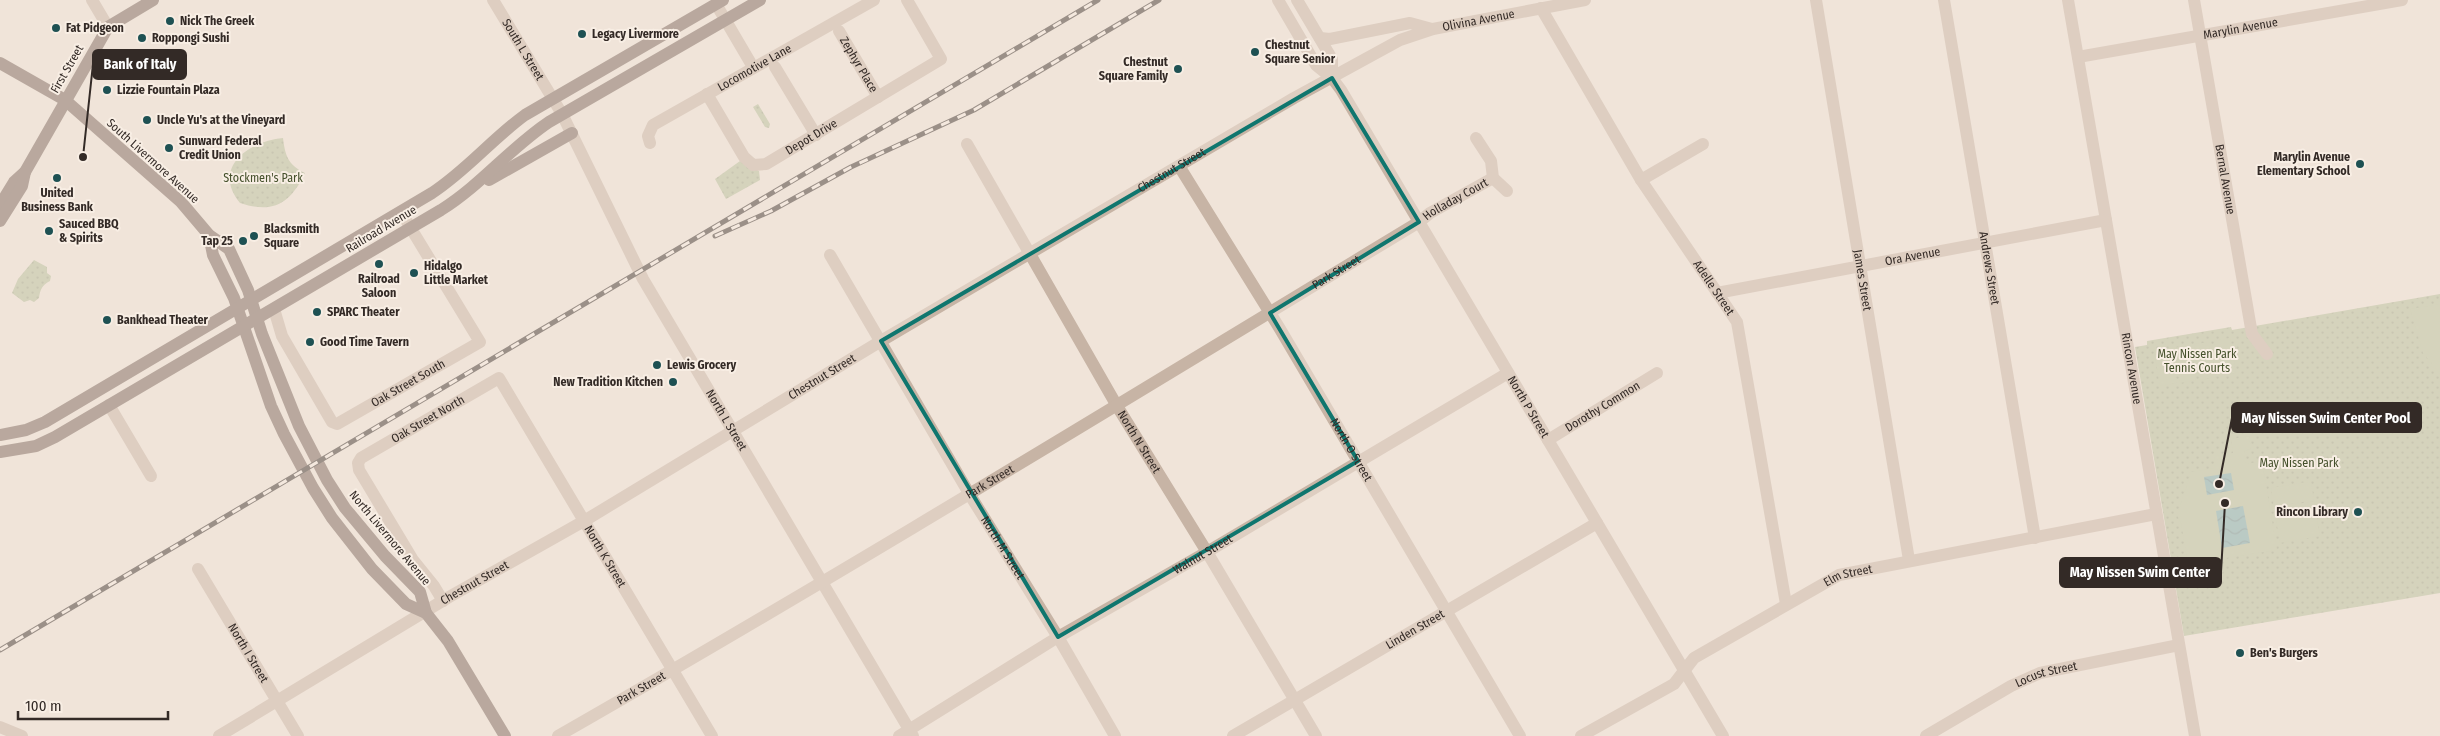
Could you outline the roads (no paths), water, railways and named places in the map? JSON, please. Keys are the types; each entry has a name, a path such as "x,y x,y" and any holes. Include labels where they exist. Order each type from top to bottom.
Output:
{"main road":[{"name":"First Street","path":"0,221 22,186 25,172 108,27 153,0"},
{"name":"Railroad Avenue","path":"0,452 36,446 258,319 465,194 522,141 562,114 760,0"},
{"name":"Railroad Avenue","path":"0,435 26,430 45,422 400,212 447,183 511,125 552,98 720,2"},
{"name":"South Livermore Avenue","path":"0,63 65,100 181,202 209,235 229,249 252,300 258,319"},
{"path":"465,194 572,133"},
{"name":"First Street","path":"0,205 14,182 25,172"},
{"name":"South Livermore Avenue","path":"209,235 213,255 238,309 243,327"},
{"name":"North Livermore Avenue","path":"258,319 298,426 327,480 346,508 385,556 420,592 426,612 448,641 505,736"},
{"name":"North Livermore Avenue","path":"243,327 274,413 313,488 332,518 372,569 406,604 426,612"}],"street":[{"path":"92,0 108,27"},
{"name":"South L Street","path":"494,0 552,98"},
{"name":"Locomotive Lane","path":"650,143 648,136 653,125 874,0"},
{"name":"Depot Drive","path":"707,94 744,157 753,165 766,164 941,59 907,0"},
{"name":"North P Street","path":"1278,0 1316,65 1332,78 1723,736"},
{"name":"North P Street","path":"1297,0 1332,59 1332,78"},
{"name":"Olivina Avenue","path":"1433,29 1585,0"},
{"name":"James Street","path":"1816,0 1909,560"},
{"name":"Andrews Street","path":"1944,0 2035,538"},
{"name":"Rincon Avenue","path":"2068,0 2194,736"},
{"name":"Bernal Avenue","path":"2194,0 2252,334 2267,354"},
{"name":"Marylin Avenue","path":"2078,58 2402,0"},
{"path":"720,2 725,19 753,67"},
{"name":"Adelle Street","path":"1541,8 1640,180 1737,322 1786,604"},
{"path":"1320,38 1330,39 1410,23 1433,29"},
{"name":"Chestnut Street","path":"219,736 276,700 443,601 584,521 881,341 1179,166 1400,40 1433,29"},
{"name":"Zephyr Place","path":"839,31 878,97"},
{"path":"776,66 816,134"},
{"name":"North L Street","path":"552,98 572,133 638,272 822,582 907,734"},
{"name":"Holladay Court","path":"1476,138 1491,161 1493,178 1507,191"},
{"name":"North N Street","path":"967,144 1028,254 1117,406 1207,552 1316,736"},
{"path":"1640,180 1703,144"},
{"name":"North O Street","path":"1179,166 1270,313 1520,736"},
{"name":"Holladay Court","path":"1419,222 1431,212 1493,178"},
{"path":"400,212 410,228"},
{"name":"Ora Avenue","path":"1718,293 2106,220"},
{"name":"Park Street","path":"558,736 674,670 970,495 1419,222"},
{"name":"Oak Street South","path":"274,309 282,336 332,422 337,424 480,342 410,228"},
{"name":"North M Street","path":"830,255 970,495 1058,637 1115,736"},
{"name":"Walnut Street","path":"907,734 1058,637 1207,552 1508,373"},
{"name":"Dorothy Common","path":"1548,440 1657,373"},
{"name":"Oak Street North","path":"358,463 361,458 499,378"},
{"name":"North K Street","path":"499,378 712,736"},
{"path":"109,405 151,476"},
{"name":"North Livermore Avenue","path":"358,463 358,470 408,551 443,601"},
{"name":"Elm Street","path":"1581,736 1674,684 1694,658 1838,575 2156,514"},
{"name":"Linden Street","path":"1233,736 1597,524"},
{"name":"North I Street","path":"198,570 298,736"},
{"name":"Locust Street","path":"1926,736 2010,686 2040,673 2179,645"},
{"path":"0,728 22,736"}],"water":[{"path":"2231,473 2234,490 2207,495 2204,477"},
{"path":"2243,506 2250,543 2222,548 2216,511"}],"railway":[{"path":"0,650 1098,0"},
{"path":"715,236 771,211 851,167 974,110 1159,0"}],"place":[{"name":"Nick The Greek","path":"170,21"},
{"name":"Fat Pidgeon","path":"56,28"},
{"name":"Legacy Livermore","path":"582,34"},
{"name":"Roppongi Sushi","path":"142,38"},
{"name":"Chestnut Square Senior","path":"1255,52"},
{"name":"Chestnut Square Family","path":"1178,69"},
{"name":"Lizzie Fountain Plaza","path":"107,90"},
{"name":"Uncle Yu's at the Vineyard","path":"147,120"},
{"name":"Sunward Federal Credit Union","path":"169,148"},
{"name":"Bank of Italy","path":"83,157"},
{"name":"Marylin Avenue Elementary School","path":"2360,164"},
{"name":"United Business Bank","path":"57,178"},
{"name":"Sauced BBQ & Spirits","path":"49,231"},
{"name":"Blacksmith Square","path":"254,236"},
{"name":"Tap 25","path":"243,241"},
{"name":"Railroad Saloon","path":"379,264"},
{"name":"Hidalgo Little Market","path":"414,273"},
{"name":"SPARC Theater","path":"317,312"},
{"name":"Bankhead Theater","path":"107,320"},
{"name":"Good Time Tavern","path":"310,342"},
{"name":"Lewis Grocery","path":"657,365"},
{"name":"New Tradition Kitchen","path":"673,382"},
{"name":"May Nissen Swim Center Pool","path":"2219,484"},
{"name":"May Nissen Swim Center","path":"2225,503"},
{"name":"Rincon Library","path":"2358,512"},
{"name":"Ben's Burgers","path":"2240,653"}],"park label":[{"name":"Stockmen's Park","path":"263,178"},
{"name":"May Nissen Park Tennis Courts","path":"2197,361"},
{"name":"May Nissen Park","path":"2299,463"}]}
